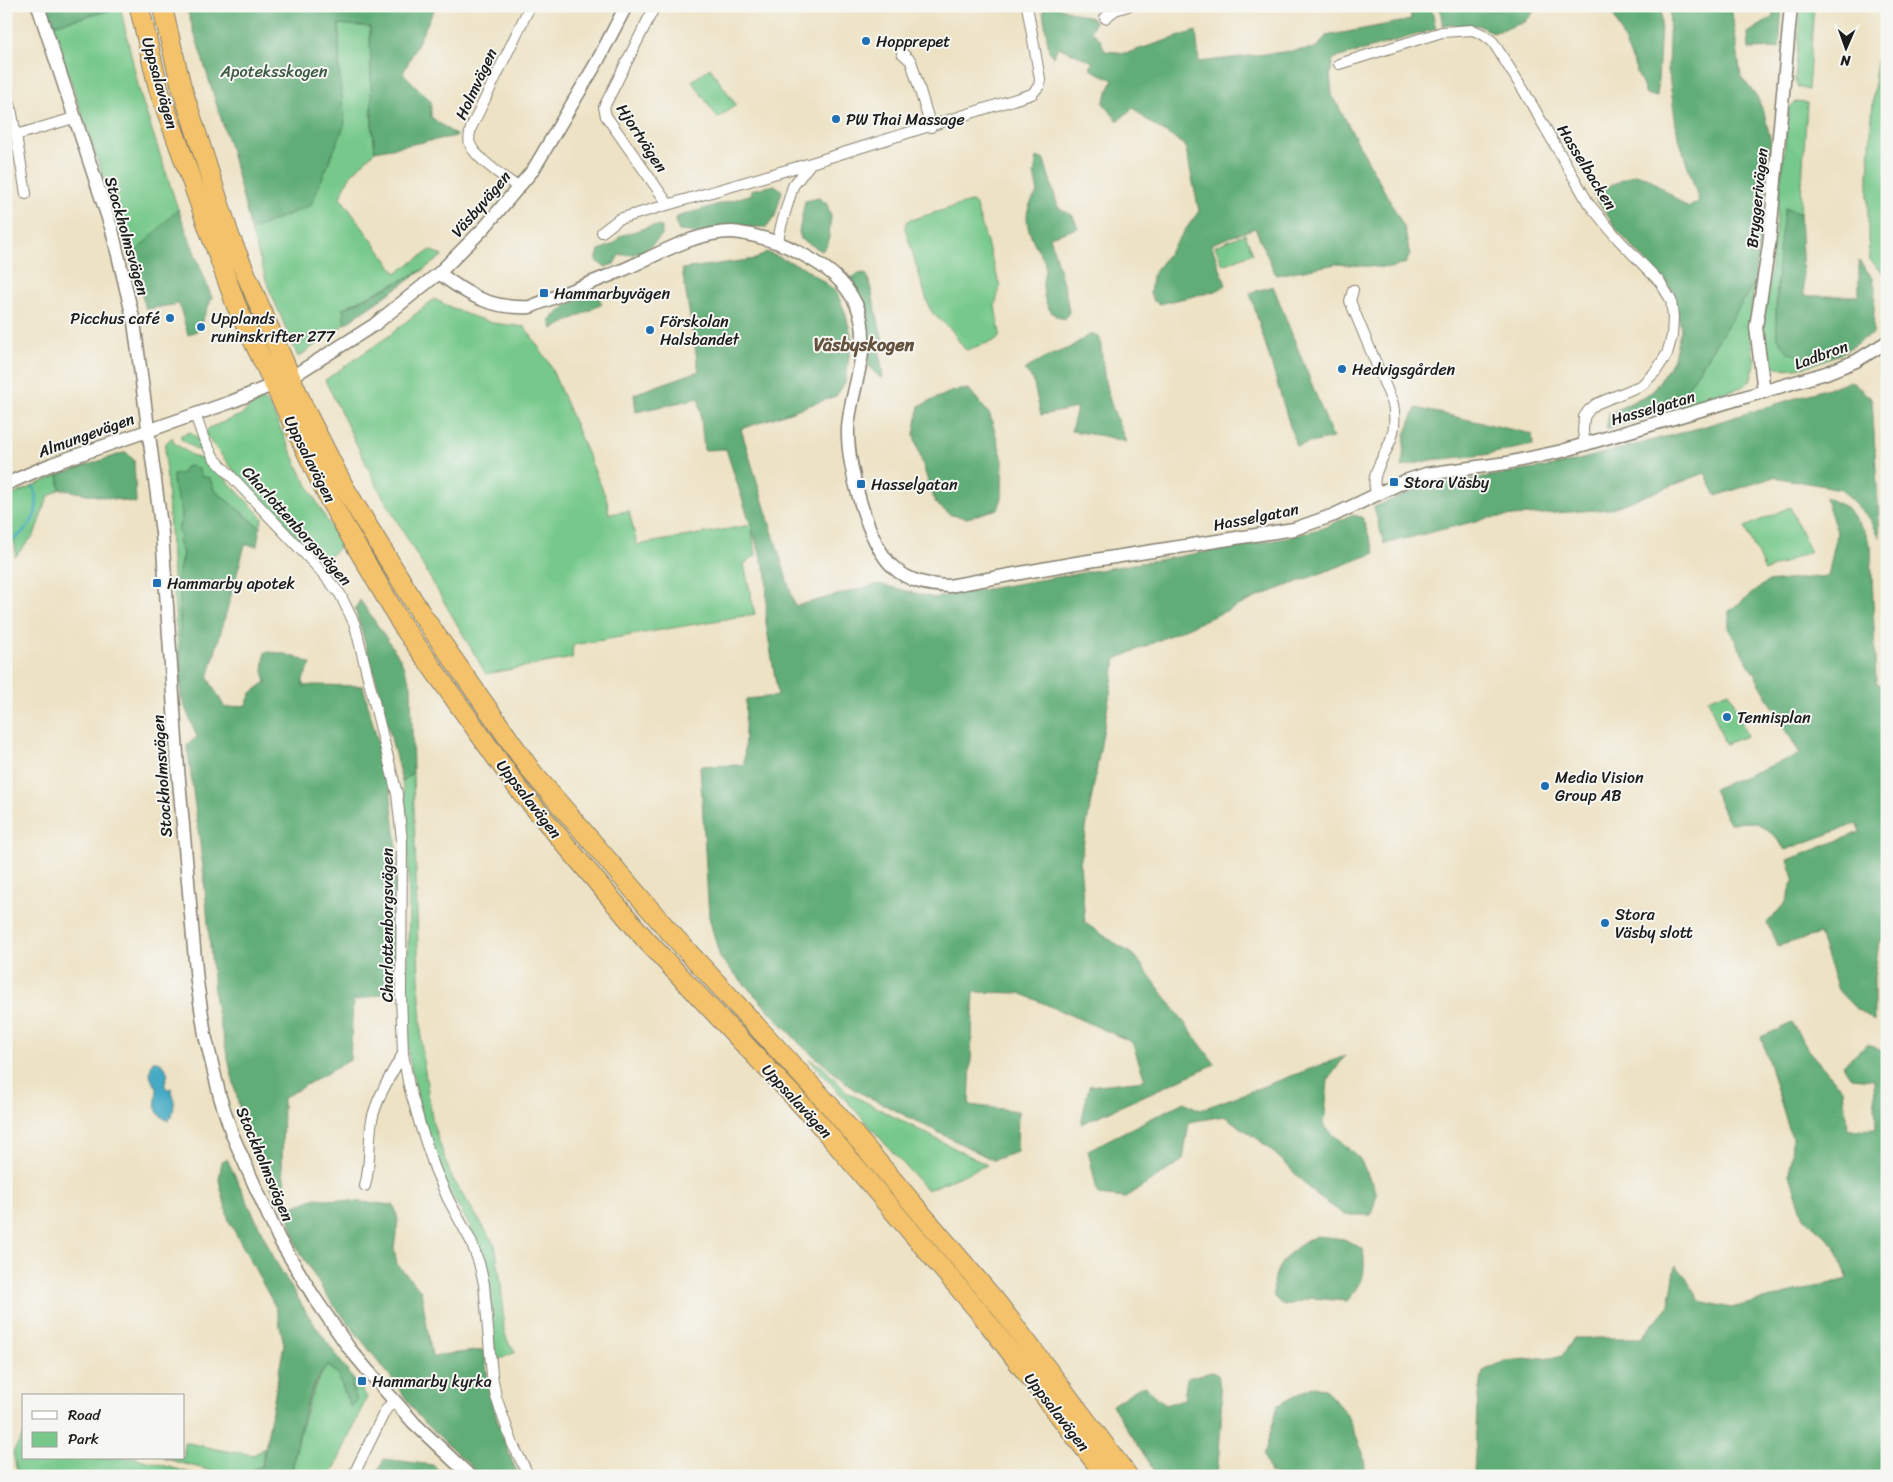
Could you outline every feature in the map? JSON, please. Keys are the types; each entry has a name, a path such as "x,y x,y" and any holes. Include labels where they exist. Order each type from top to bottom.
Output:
{"highway":[{"name":"Uppsalavägen","path":"139,6 159,90 236,305 330,501 402,625 517,787 645,939 827,1134 981,1314 1106,1476"},
{"name":"Uppsalavägen","path":"162,6 181,85 230,237 253,291 304,408 344,487 422,614 532,772 667,929 830,1106 992,1297 1128,1476"}],"street":[{"name":"Stockholmsvägen","path":"38,6 112,230 134,322 150,429 162,533 178,769 197,982 205,1035 220,1097 232,1134 250,1175 279,1239 296,1269 349,1348 414,1423 470,1476"},
{"name":"Holmvägen","path":"518,187 475,153 470,144 469,136 471,128 530,6"},
{"name":"Väsbyvägen","path":"301,371 374,325 439,273 484,228 533,170 587,78 626,6"},
{"name":"Hjortvägen","path":"655,6 604,107 606,116 668,204"},
{"path":"602,232 619,219 931,127 1032,94 1039,86 1039,68 1027,6"},
{"path":"1105,18 1116,10 1128,6"},
{"name":"Bryggerivägen","path":"1764,392 1756,328 1768,245 1792,6"},
{"name":"Hasselbacken","path":"1339,64 1442,32 1473,30 1484,35 1493,42 1524,91 1589,204 1618,239 1660,282 1671,300 1673,317 1672,336 1667,354 1642,385 1596,404 1590,410 1584,417 1583,431 1585,444"},
{"path":"902,53 911,61 931,127"},
{"path":"6,83 26,194"},
{"path":"16,135 74,118"},
{"path":"778,241 793,186 811,163"},
{"name":"Hasselgatan","path":"439,273 469,294 491,304 511,308 530,307 700,237 733,232 778,241 821,264 842,281 857,307 862,330 863,350 851,403 848,429 850,458 859,495 873,537 882,554 905,576 932,585 949,586 1076,563 1294,528 1334,515 1405,481 1426,474 1507,463 1585,444 1764,392"},
{"path":"1353,290 1350,300 1394,404 1395,415 1392,438 1377,471 1373,485 1377,494"},
{"name":"Ladbron","path":"1764,392 1826,373 1856,361 1887,342"},
{"path":"150,429 231,402 265,388"},
{"name":"Charlottenborgsvägen","path":"195,414 203,437 214,458 335,587 355,625 397,794 402,840 401,993 403,1054 421,1128 435,1169 448,1199 472,1241 479,1263 484,1284 492,1375 496,1397 513,1445 529,1476"},
{"name":"Almungevägen","path":"6,484 52,464 150,429"},
{"path":"365,1186 369,1169 372,1120 388,1080 403,1054"},
{"path":"353,1476 384,1411 394,1400"}],"green space":[{"path":"47,6 120,6 120,8 52,25"},
{"path":"120,6 140,94 178,209 130,257 52,25"},
{"name":"Apoteksskogen","path":"186,6 436,6 403,73 431,101 431,117 457,136 375,151 372,122 370,27 339,24 339,72 345,124 311,205 251,230 231,151"},
{"path":"1046,6 1057,7 1092,18 1095,22 1091,31 1100,39 1105,51 1127,53 1196,31 1199,62 1317,48 1326,36 1411,20 1410,6 1431,6 1436,29 1333,59 1330,74 1332,95 1404,227 1410,254 1406,263 1391,268 1336,264 1276,275 1255,228 1211,244 1226,285 1216,291 1159,304 1153,300 1150,294 1152,276 1199,211 1185,145 1149,122 1133,108 1118,121 1103,103 1113,80 1090,69 1093,62 1058,47 1053,57 1049,51 1043,11"},
{"path":"1439,6 1539,6 1525,22 1493,33 1478,25 1443,25"},
{"path":"1608,6 1662,6 1657,97 1646,94 1612,11"},
{"path":"1670,6 1731,6 1741,76 1758,99 1765,116 1771,142 1754,284 1674,409 1606,429 1609,414 1652,392 1673,361 1681,329 1673,291 1618,231 1593,194 1635,174 1649,178 1688,208 1699,201 1677,132 1668,69"},
{"path":"1773,6 1782,6 1779,48 1749,49 1748,33 1773,17"},
{"path":"1801,6 1814,6 1808,90 1798,87 1795,80"},
{"path":"1887,6 1887,186 1883,273 1870,260 1868,240 1868,175 1875,75"},
{"path":"339,24 370,26 372,122 375,151 350,176 340,197 396,273 431,250 442,256 423,270 343,308 345,324 298,357 268,286 251,230 311,205 339,72"},
{"path":"710,68 736,105 718,118 692,81"},
{"path":"1795,102 1807,103 1800,214 1785,208 1776,305 1777,337 1802,358 1840,354 1807,366 1790,369 1772,367 1766,349 1764,320 1789,108"},
{"path":"1037,157 1044,160 1058,207 1073,216 1078,228 1050,237 1066,294 1069,312 1065,319 1054,315 1045,301 1043,283 1045,264 1028,227 1027,213 1029,206 1038,192 1034,174"},
{"path":"775,185 782,191 775,216 767,227 728,227 698,233 679,231 675,221 677,217 752,194 751,190"},
{"path":"819,198 827,204 831,217 828,244 822,251 801,239 799,232 805,201"},
{"path":"970,202 975,203 1000,286 995,306 1000,334 997,340 966,350 949,327 935,316 929,307 905,228 907,221"},
{"path":"1785,208 1800,214 1804,296 1859,296 1859,261 1873,278 1875,289 1873,333 1840,354 1802,358 1788,352 1777,337 1779,249"},
{"path":"178,209 212,298 198,330 188,335 179,304 146,309 130,257"},
{"path":"652,226 662,227 662,235 648,248 638,253 619,255 614,264 605,267 596,261 599,250 614,244 620,236"},
{"path":"1245,234 1253,253 1223,265 1215,246"},
{"path":"766,252 803,267 836,291 845,312 852,338 845,383 836,396 741,429 795,606 879,584 934,598 1281,539 1323,528 1351,515 1362,517 1375,553 1260,596 1116,659 1080,863 1085,923 1135,956 1215,1064 1081,1124 1089,1086 1145,1080 1132,1042 1020,993 974,992 969,1105 1018,1111 1017,1152 993,1160 855,1090 802,1046 720,958 709,917 700,766 744,765 746,699 778,696 766,623 767,575 726,449 704,450 699,398 636,412 634,394 699,371 682,269 756,259"},
{"path":"423,270 345,324 343,309"},
{"path":"865,273 868,277 883,341 879,348 883,378 879,377 868,365 869,343 866,321 854,289 848,280 858,274"},
{"path":"1754,284 1750,332 1755,365 1750,381 1742,387 1674,409"},
{"path":"1273,286 1333,438 1296,446 1250,293"},
{"path":"596,292 602,304 553,329 550,320 570,303"},
{"path":"434,299 463,313 492,323 525,327 549,363 607,500 609,514 629,511 637,545 751,525 756,555 744,564 755,614 573,645 572,658 486,674 379,490 325,380 390,335"},
{"path":"1092,333 1100,339 1105,382 1111,404 1126,442 1104,436 1071,431 1077,408 1041,415 1033,380 1024,370 1046,357 1069,348"},
{"path":"1851,381 1872,399 1880,538 1870,519 1841,489 1774,477 1716,496 1705,473 1610,509 1488,518 1384,544 1374,507 1424,487 1559,465 1699,428"},
{"path":"969,389 990,415 1003,460 1002,498 998,509 967,518 951,515 936,504 914,435 919,406 953,391"},
{"path":"263,400 270,406 301,473 341,546 322,563 247,487 207,437 206,431 209,428 243,414 249,407"},
{"path":"1416,408 1532,434 1533,445 1484,455 1431,460 1402,467 1405,435"},
{"path":"191,432 203,450 197,450 181,439 181,435"},
{"path":"172,437 174,443 193,456 209,462 263,518 260,527 213,490 213,484 182,474 173,482 182,514 179,528 181,537 178,540 183,554 177,578 180,585 181,697 165,453 166,443"},
{"path":"126,452 134,460 136,503 60,489 58,475"},
{"path":"185,467 198,468 201,476 210,478 214,490 260,527 257,546 245,545 208,678 225,708 246,705 251,693 266,682 263,671 265,652 288,655 311,664 303,679 303,686 363,686 390,789 396,840 396,991 353,1001 350,1060 283,1098 282,1168 290,1208 316,1198 394,1205 398,1220 394,1248 397,1264 421,1291 432,1356 484,1350 489,1383 500,1430 519,1476 481,1476 418,1416 393,1380 326,1295 297,1247 289,1217 271,1187 242,1119 215,1002 203,867 187,745 197,737 181,697 180,585 177,578 183,554 178,540 181,537 179,528 182,514 173,475 182,473"},
{"path":"58,475 60,489 48,497 34,535 15,557 15,544 6,534 6,498"},
{"path":"1825,497 1846,507 1864,530 1871,546 1876,683 1887,688 1887,937 1879,942 1874,977 1874,1021 1854,1007 1838,990 1819,934 1778,946 1767,923 1786,902 1794,878 1788,860 1860,832 1858,823 1785,850 1776,837 1756,822 1729,823 1713,789 1800,754 1729,630 1729,611 1767,582 1828,576 1837,532"},
{"path":"1790,507 1810,551 1765,571 1745,527"},
{"path":"360,600 400,658 411,685 413,772 402,782 380,693 355,609"},
{"name":"Tennisplan","path":"1729,691 1747,736 1725,744 1708,699"},
{"path":"413,772 422,1052 433,1124 451,1176 495,1245 501,1283 504,1331 509,1344 516,1352 495,1361 490,1286 482,1258 468,1223 446,1186 424,1126 409,1058 406,1015 409,912 408,846 402,782"},
{"path":"1792,1023 1808,1050 1843,1090 1848,1130 1876,1129 1874,1080 1851,1078 1843,1065 1868,1044 1887,1055 1887,1476 1474,1476 1477,1408 1483,1371 1505,1361 1562,1356 1574,1338 1641,1338 1669,1305 1676,1265 1686,1277 1699,1301 1731,1308 1848,1279 1835,1245 1804,1218 1790,1175 1792,1139 1761,1037"},
{"path":"1345,1056 1328,1080 1324,1126 1360,1159 1377,1194 1371,1215 1345,1215 1317,1196 1283,1161 1258,1139 1224,1116 1189,1122 1183,1160 1125,1198 1098,1195 1088,1150 1184,1102 1200,1110"},
{"path":"809,1059 823,1067 848,1093 987,1165 927,1190"},
{"path":"227,1159 276,1262 308,1315 353,1379 352,1387 357,1400 350,1407 338,1375 328,1364 320,1376 307,1403 291,1476 253,1476 254,1469 262,1466 284,1344 276,1308 229,1221 219,1180 222,1161"},
{"path":"1317,1236 1344,1239 1363,1249 1364,1272 1360,1283 1347,1301 1311,1298 1284,1306 1274,1297 1274,1282 1278,1270 1286,1257"},
{"path":"328,1364 338,1375 350,1406 357,1400 352,1387 353,1379 367,1397 331,1476 291,1476 308,1403"},
{"path":"1212,1372 1218,1375 1221,1400 1217,1476 1158,1476 1112,1405 1143,1385 1166,1405 1184,1399 1187,1378"},
{"path":"1314,1386 1325,1389 1347,1415 1363,1453 1365,1466 1363,1476 1277,1476 1270,1473 1264,1455 1278,1405"},
{"path":"22,1437 22,1460 143,1460 202,1476 23,1476 16,1468 13,1452"},
{"path":"185,1442 254,1455 264,1448 262,1467 254,1469 253,1476 231,1476 171,1460 185,1460"},
{"path":"384,1459 433,1465 445,1476 376,1476"}],"water":[{"path":"153,1061 158,1061 165,1067 168,1074 165,1087 171,1088 174,1105 168,1121 159,1114 156,1106 157,1087 150,1075"}],"waterway":[{"path":"15,539 27,528 34,516 37,503 34,487"}],"place":[{"name":"Hopprepet","path":"866,41"},
{"name":"PW Thai Massage","path":"836,119"},
{"name":"Hammarbyvägen","path":"544,293"},
{"name":"Picchus café","path":"170,318"},
{"name":"Upplands runinskrifter 277","path":"201,327"},
{"name":"Förskolan Halsbandet","path":"650,330"},
{"name":"Hedvigsgården","path":"1342,369"},
{"name":"Stora Väsby","path":"1394,482"},
{"name":"Hasselgatan","path":"861,484"},
{"name":"Hammarby apotek","path":"157,583"},
{"name":"Tennisplan","path":"1727,717"},
{"name":"Media Vision Group AB","path":"1545,786"},
{"name":"Stora Väsby slott","path":"1605,923"},
{"name":"Hammarby kyrka","path":"362,1381"}],"district":[{"name":"Väsbyskogen","path":"864,345"}]}
